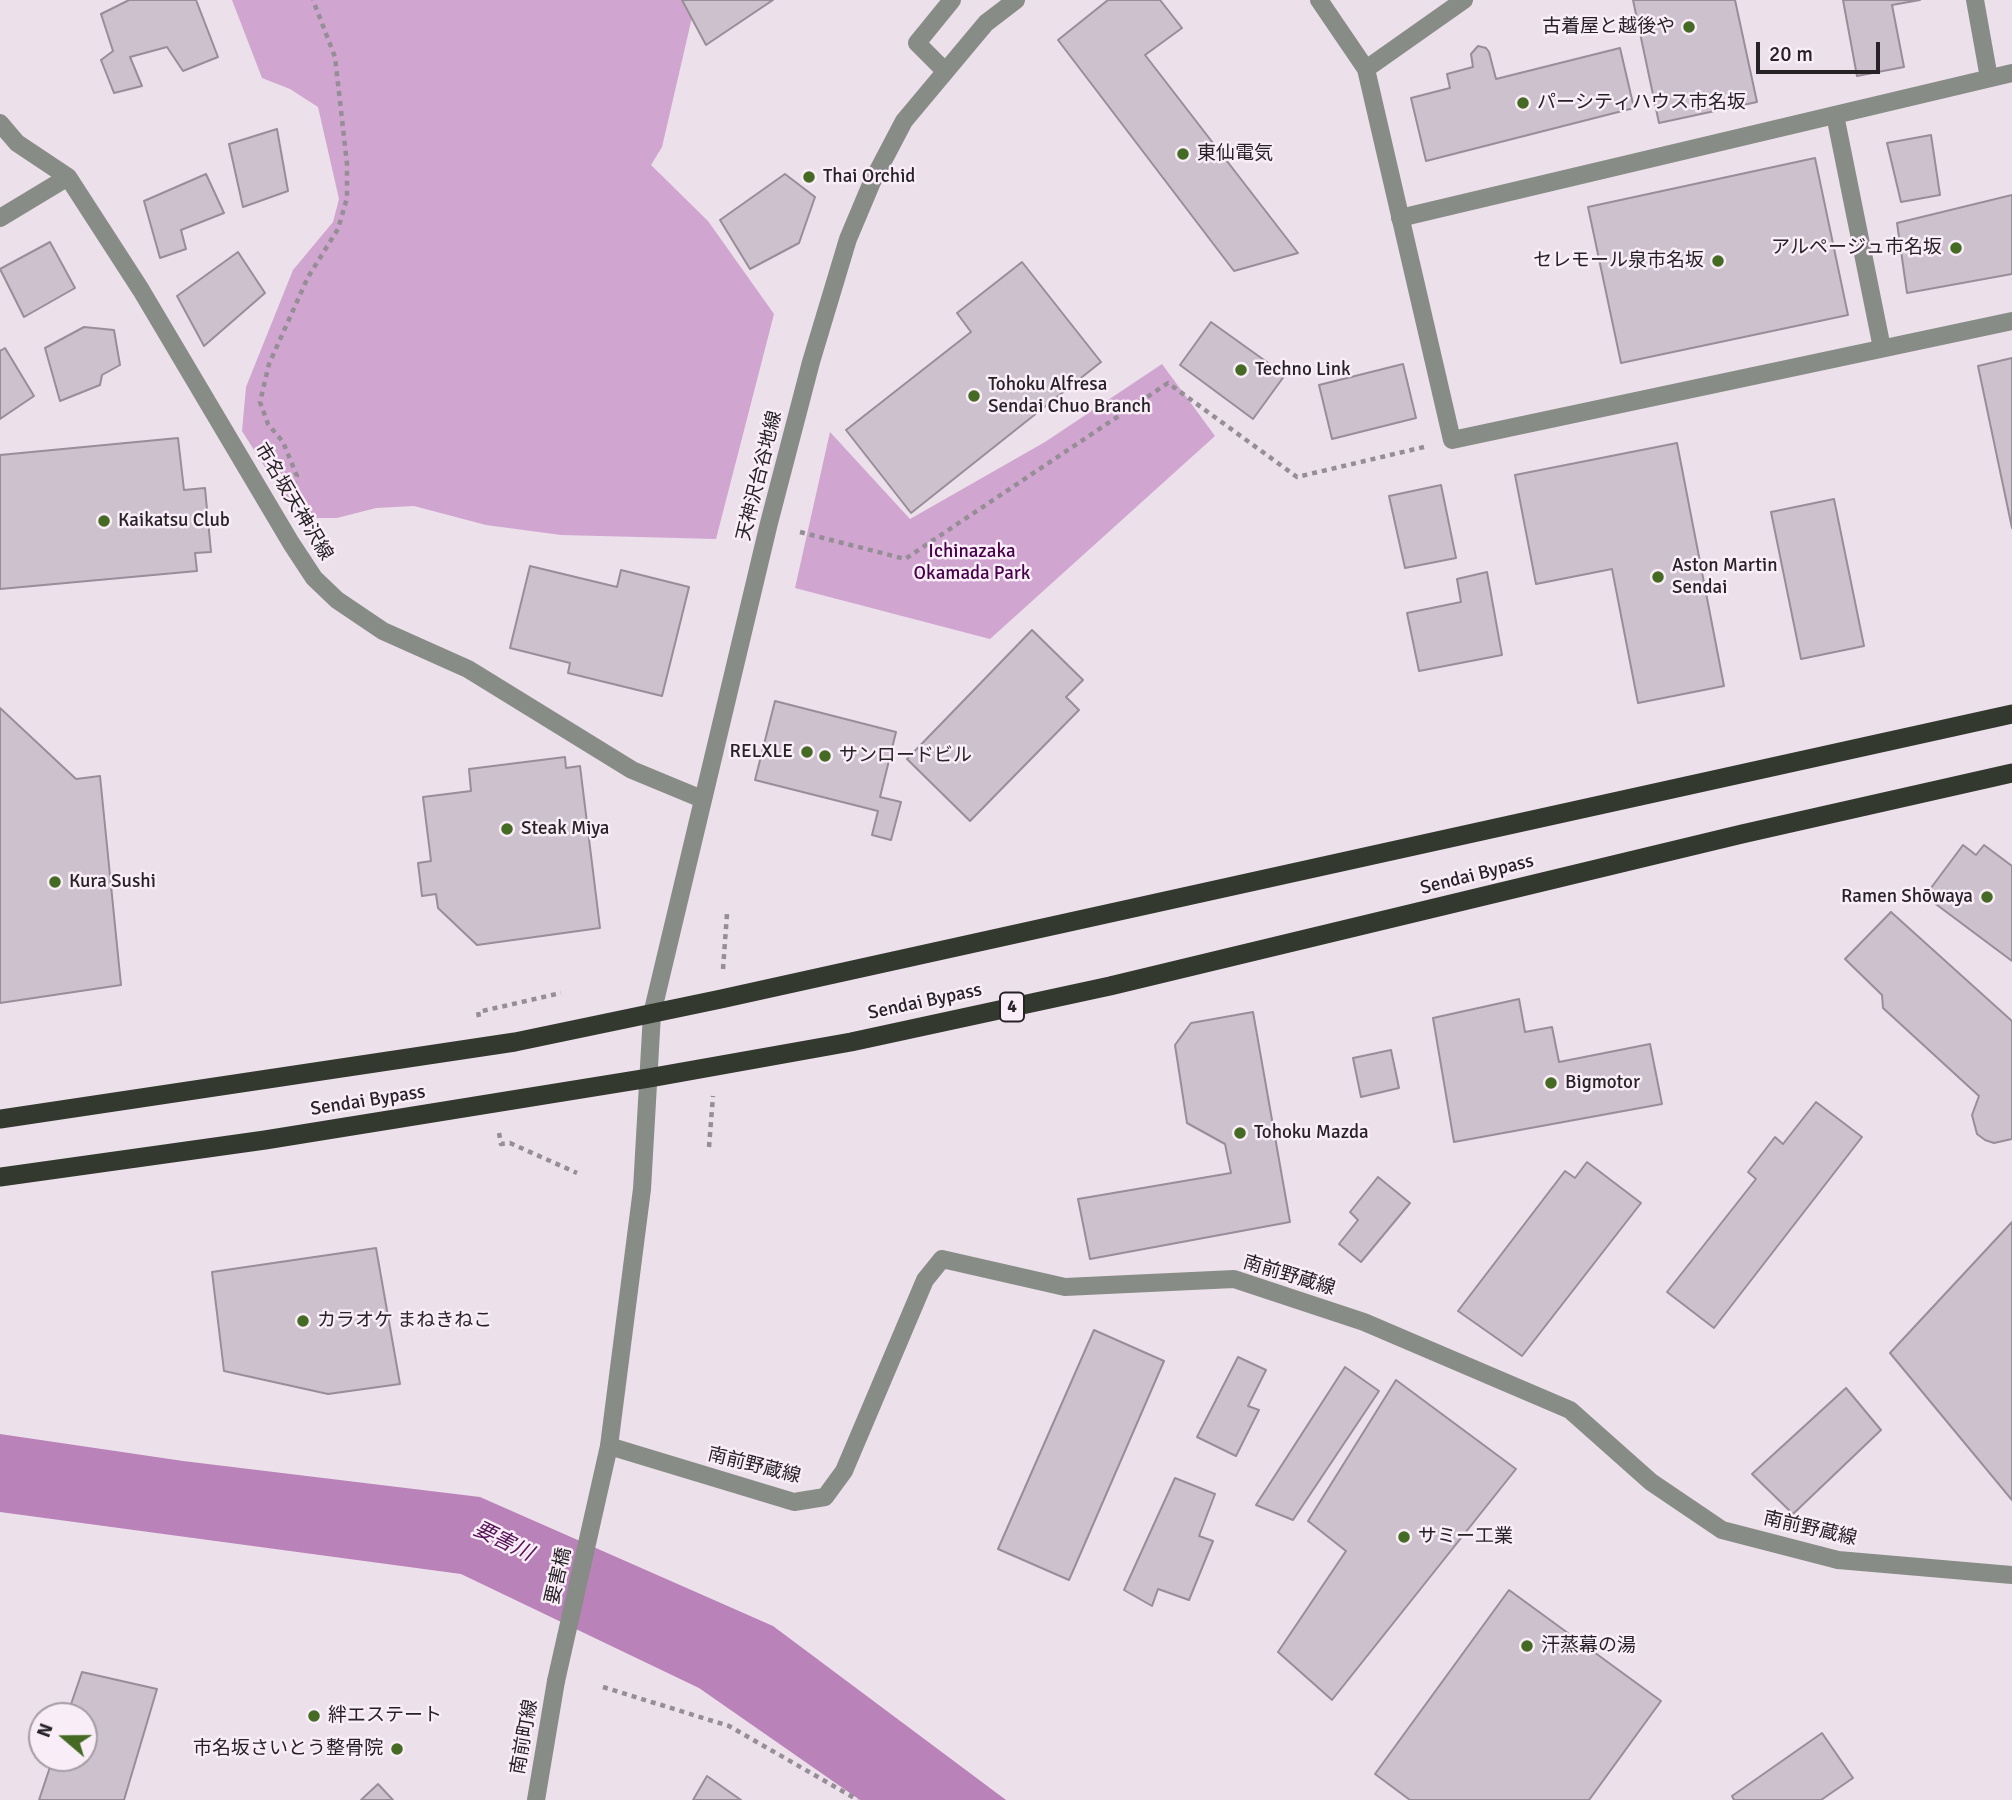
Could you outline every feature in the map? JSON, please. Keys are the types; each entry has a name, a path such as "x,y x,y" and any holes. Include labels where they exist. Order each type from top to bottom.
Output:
{"highway":[{"name":"Sendai Bypass","path":"0,1119 515,1042 2012,714"},
{"name":"Sendai Bypass","path":"0,1177 265,1140 649,1078 851,1042 1110,986 1742,834 2012,773"}],"street":[{"path":"944,71 917,43 951,0"},
{"name":"天神沢台谷地線","path":"649,1078 652,1014 702,799 769,523 811,362 848,239 872,182 904,121 986,23 1016,0"},
{"path":"1319,0 1366,69 1452,440 2012,321"},
{"path":"1366,69 1464,0"},
{"path":"1975,0 1989,78"},
{"path":"1399,218 2012,73"},
{"path":"1835,115 1882,348"},
{"name":"市名坂天神沢線","path":"0,122 17,143 68,177 148,301 314,578 337,600 383,631 468,669 632,770 702,799"},
{"path":"0,218 68,177"},
{"name":"要害橋","path":"556,1681 609,1446 642,1189 649,1078"},
{"name":"南前野蔵線","path":"609,1446 794,1502 825,1497 844,1471 925,1280 942,1259 1065,1287 1234,1279 1364,1322 1570,1410 1651,1482 1722,1530 1838,1560 2012,1575"},
{"name":"南前町線","path":"536,1800 556,1681"}],"path":[{"path":"272,510 287,495 297,476 283,442 268,424 260,402 269,364 308,277 338,229 347,198 347,164 335,57 313,0"},
{"path":"800,532 905,559 1168,383 1297,477 1452,440"},
{"path":"481,1012 561,993"},
{"path":"501,1144 510,1143 577,1173"},
{"path":"603,1687 729,1726 858,1800"}],"green space":[{"path":"232,0 696,0 662,147 651,165 708,221 774,314 716,539 561,535 486,525 414,506 376,508 337,518 297,518 242,431 246,387 293,270 333,222 339,199 318,107 290,89 262,78"},
{"name":"Ichinazaka Okamada Park","path":"1162,364 1215,436 990,639 795,588 830,432 910,519 1045,442"}],"water":[{"name":"要害川","path":"0,1434 183,1461 480,1497 773,1626 1006,1800 860,1800 699,1688 461,1574 0,1512"}],"building":[{"path":"129,0 196,0 218,57 183,71 167,47 130,57 142,86 114,93 101,60 113,51 101,14"},
{"path":"682,0 773,0 706,45"},
{"name":"東仙電気","path":"1108,0 1160,0 1182,28 1145,55 1298,253 1234,271 1058,40"},
{"path":"1633,0 1735,0 1757,102 1659,123"},
{"path":"1843,0 1920,0 1892,5 1904,67 1857,76"},
{"name":"パーシティハウス市名坂","path":"1478,46 1489,52 1496,79 1620,48 1634,108 1426,161 1411,98 1450,88 1447,74 1473,67 1471,54"},
{"path":"277,129 288,191 243,207 229,144"},
{"path":"1931,135 1940,195 1901,202 1887,143"},
{"name":"セレモール泉市名坂","path":"1815,158 1848,315 1621,363 1588,207"},
{"path":"206,174 224,213 181,230 186,249 160,258 144,201"},
{"path":"785,174 815,197 799,243 750,269 720,220"},
{"name":"アルページュ市名坂","path":"2012,195 2012,274 1907,293 1897,223"},
{"path":"50,242 75,288 24,317 0,269"},
{"path":"238,252 265,293 204,346 177,296"},
{"name":"Tohoku Alfresa Sendai Chuo Branch","path":"1022,262 1101,362 911,513 846,430 971,332 957,313"},
{"path":"1211,322 1285,375 1253,419 1180,365"},
{"path":"84,327 114,330 120,365 102,375 100,385 60,401 45,348"},
{"path":"5,348 34,396 0,419 0,351"},
{"path":"2012,358 2012,528 1978,366"},
{"path":"1403,364 1416,418 1332,439 1319,385"},
{"name":"Kaikatsu Club","path":"178,438 184,490 205,488 211,552 195,553 197,571 0,589 0,455"},
{"name":"Aston Martin Sendai","path":"1677,443 1724,686 1638,703 1612,569 1536,584 1515,475"},
{"path":"1441,485 1456,558 1405,568 1389,496"},
{"path":"1834,499 1864,646 1801,659 1771,512"},
{"path":"530,566 617,587 621,570 689,587 662,696 568,673 570,663 510,648"},
{"path":"1487,572 1502,655 1419,671 1407,613 1461,602 1457,579"},
{"path":"1032,630 1083,680 1066,697 1079,710 970,821 907,759"},
{"name":"サンロードビル","path":"775,701 896,732 880,797 901,802 891,840 872,835 878,811 755,780"},
{"name":"Kura Sushi","path":"0,708 76,779 100,776 121,985 0,1003"},
{"name":"Steak Miya","path":"565,757 566,768 580,766 600,928 477,945 438,908 436,894 422,896 418,863 431,861 423,797 471,791 469,769"},
{"path":"1963,845 1976,855 1984,845 2012,866 2012,961 1925,896"},
{"path":"1891,912 2012,1021 2012,1139 1994,1143 1977,1134 1972,1115 1979,1096 1883,1008 1882,995 1845,959"},
{"name":"Bigmotor","path":"1519,999 1525,1032 1552,1027 1559,1062 1650,1044 1662,1104 1454,1142 1433,1018"},
{"name":"Tohoku Mazda","path":"1253,1012 1290,1222 1090,1259 1078,1199 1231,1173 1225,1144 1187,1123 1175,1045 1191,1023"},
{"path":"1391,1050 1399,1088 1361,1097 1353,1058"},
{"path":"1816,1102 1862,1137 1714,1328 1667,1292 1756,1179 1748,1172 1775,1137 1783,1144"},
{"path":"1587,1162 1641,1203 1522,1356 1458,1311 1565,1171 1575,1178"},
{"path":"1378,1177 1410,1203 1361,1262 1339,1244 1358,1220 1350,1212"},
{"path":"2012,1222 2012,1500 1890,1353"},
{"name":"カラオケ まねきねこ","path":"376,1248 400,1384 328,1394 224,1371 212,1272"},
{"path":"1094,1330 1164,1361 1069,1580 998,1549"},
{"path":"1238,1357 1266,1370 1248,1406 1259,1410 1236,1456 1197,1437"},
{"path":"1345,1367 1379,1391 1293,1520 1256,1505"},
{"path":"1396,1380 1516,1469 1332,1700 1278,1652 1346,1551 1308,1521"},
{"path":"1846,1388 1881,1430 1793,1514 1752,1474"},
{"path":"1175,1478 1215,1494 1199,1536 1213,1541 1189,1600 1158,1589 1152,1606 1124,1590"},
{"name":"汗蒸幕の湯","path":"1509,1590 1661,1701 1589,1800 1410,1800 1375,1774"},
{"path":"82,1672 157,1689 124,1800 39,1800 48,1772 98,1772 98,1702 72,1702"},
{"path":"1822,1733 1853,1778 1821,1800 1734,1800 1732,1796"},
{"path":"707,1776 741,1800 693,1800"},
{"path":"378,1784 393,1800 361,1800"}],"place":[{"name":"古着屋と越後や","path":"1689,27"},
{"name":"パーシティハウス市名坂","path":"1523,103"},
{"name":"東仙電気","path":"1183,154"},
{"name":"Thai Orchid","path":"809,177"},
{"name":"アルページュ市名坂","path":"1956,248"},
{"name":"セレモール泉市名坂","path":"1718,261"},
{"name":"Techno Link","path":"1241,370"},
{"name":"Tohoku Alfresa Sendai Chuo Branch","path":"974,396"},
{"name":"Kaikatsu Club","path":"104,521"},
{"name":"Aston Martin Sendai","path":"1658,577"},
{"name":"RELXLE","path":"807,752"},
{"name":"サンロードビル","path":"825,756"},
{"name":"Steak Miya","path":"507,829"},
{"name":"Kura Sushi","path":"55,882"},
{"name":"Ramen Shōwaya","path":"1987,897"},
{"name":"Bigmotor","path":"1551,1083"},
{"name":"Tohoku Mazda","path":"1240,1133"},
{"name":"カラオケ まねきねこ","path":"303,1321"},
{"name":"サミー工業","path":"1404,1537"},
{"name":"汗蒸幕の湯","path":"1527,1646"},
{"name":"絆エステート","path":"314,1716"},
{"name":"市名坂さいとう整骨院","path":"397,1749"}]}
